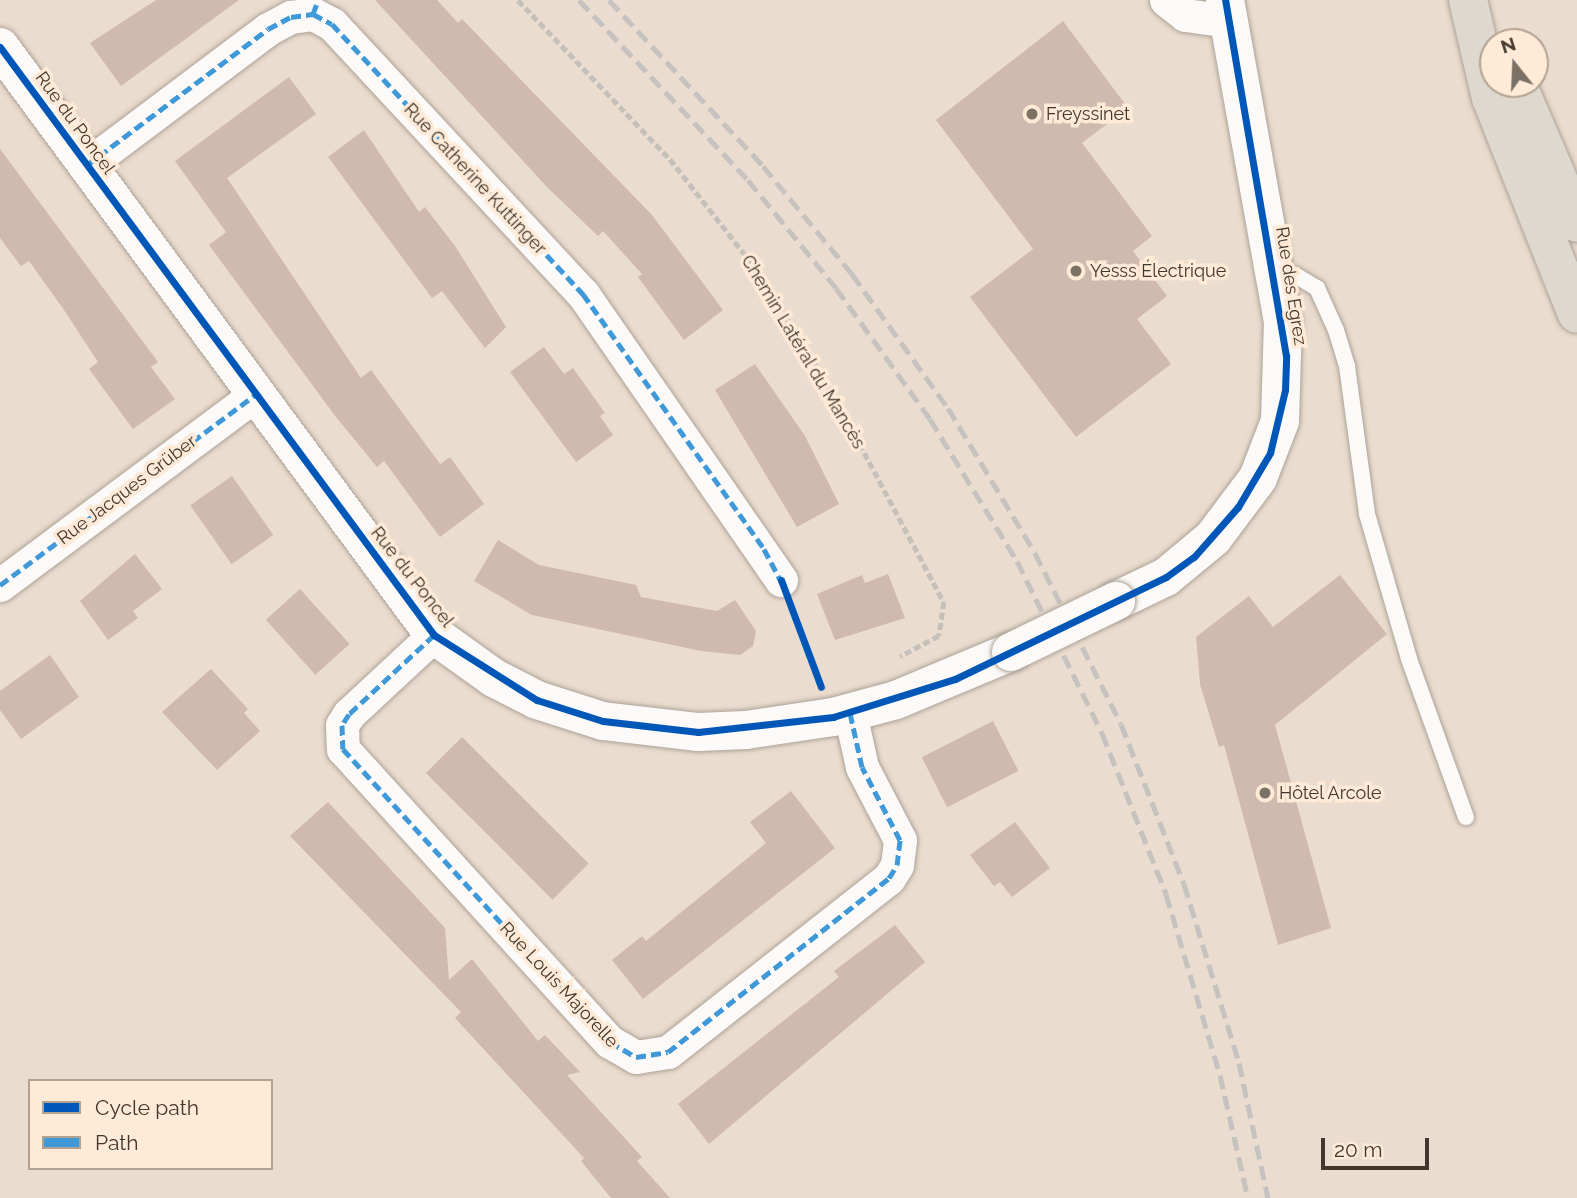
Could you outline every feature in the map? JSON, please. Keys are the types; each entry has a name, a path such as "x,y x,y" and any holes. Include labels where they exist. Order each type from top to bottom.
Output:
{"highway":[{"path":"1468,0 1491,98 1577,314"},
{"path":"1482,0 1493,28"},
{"path":"1523,98 1577,223"}],"street":[{"path":"1166,0 1185,15 1227,10"},
{"name":"Rue des Egrez","path":"1011,652 1116,601 1194,557 1258,478 1270,453 1285,390 1283,322 1227,10"},
{"name":"Rue Catherine Kuttinger","path":"87,165 268,29 291,17 313,14 332,24 583,295 781,580"},
{"name":"Rue du Poncel","path":"0,47 434,635 537,700 603,721 698,732 790,725 850,713 955,678 1011,652"},
{"name":"Rue Jacques Grüber","path":"0,585 255,395"},
{"name":"Rue Louis Majorelle","path":"434,635 349,714 342,725 343,750 610,1042 636,1058 668,1052 893,871 902,853 900,840 862,767 850,713"}],"lane":[{"path":"1275,273 1295,275 1317,288 1336,330 1347,366 1367,514 1409,659 1466,817"}],"building":[{"path":"156,0 239,0 121,86 90,43"},
{"path":"375,0 437,0 458,23 462,19 652,215 723,310 684,340 638,277 642,274 603,231 598,236 547,187"},
{"path":"1063,21 1128,108 1082,143 1152,236 1133,251 1167,296 1137,319 1171,364 1076,437 970,297 1033,249 936,120"},
{"path":"289,77 316,114 227,178 361,378 371,370 440,464 450,457 484,504 440,537 384,461 377,467 336,417 209,245 226,232 175,161"},
{"path":"364,130 419,212 425,207 455,246 506,327 485,348 442,291 432,298 328,157"},
{"path":"0,149 158,362 151,367 175,399 133,429 89,369 98,362 64,310 29,261 21,266 0,238"},
{"path":"544,347 564,374 573,368 605,413 600,416 613,435 576,462 510,372"},
{"path":"755,364 805,436 839,504 797,527 715,390"},
{"path":"232,476 273,535 232,564 190,505"},
{"path":"498,540 539,565 636,585 641,597 717,611 735,600 756,631 753,646 740,655 701,651 532,615 474,581"},
{"path":"135,554 162,589 133,611 138,618 108,640 80,601"},
{"path":"888,574 905,618 835,640 817,594 862,575 865,583"},
{"name":"Hôtel Arcole","path":"1340,575 1387,634 1275,725 1331,928 1278,945 1224,745 1219,747 1200,684 1196,637 1249,596 1273,627"},
{"path":"300,589 350,644 315,675 266,620"},
{"path":"50,655 79,697 21,739 0,710 0,691"},
{"path":"211,669 248,709 244,713 260,731 217,770 162,712"},
{"path":"993,721 1018,771 947,807 922,757"},
{"path":"462,737 589,864 553,900 426,773"},
{"path":"791,791 835,848 643,999 612,960 642,936 646,941 766,843 750,822"},
{"path":"328,802 445,928 449,980 472,959 538,1041 545,1035 580,1072 567,1075 642,1157 637,1161 670,1198 611,1198 581,1161 584,1158 455,1018 461,1012 290,836"},
{"path":"1015,822 1050,868 1012,897 1000,882 994,886 970,855"},
{"path":"895,925 925,962 709,1144 678,1104 839,977 834,971"}],"railway":[{"path":"579,0 748,180 836,288 930,419 1017,561 1102,733 1166,894 1220,1075 1248,1198"},
{"path":"609,0 763,166 852,274 948,408 1035,553 1121,724 1184,884 1239,1063 1268,1198"}],"marked path":[{"path":"313,14 318,0"},
{"path":"87,165 268,29 291,17 313,14 332,24 583,294 764,549 783,585"},
{"path":"0,585 255,395"},
{"path":"434,635 349,714 342,725 343,749 610,1042 636,1057 668,1052 889,878 897,865 900,840 862,767 850,713"}],"cycle path":[{"path":"0,47 434,635 537,700 603,721 698,732 833,717 955,679 1166,577 1194,557 1238,507 1270,453 1285,390 1286,356 1225,0"},
{"path":"781,580 821,687"}],"place":[{"name":"Freyssinet","path":"1032,114"},
{"name":"Yesss Électrique","path":"1076,271"},
{"name":"Hôtel Arcole","path":"1265,793"}]}
